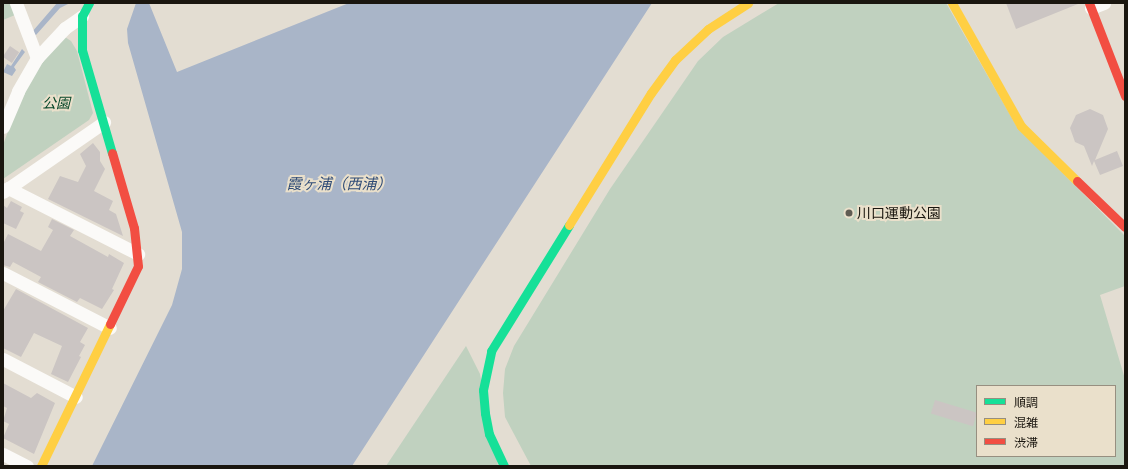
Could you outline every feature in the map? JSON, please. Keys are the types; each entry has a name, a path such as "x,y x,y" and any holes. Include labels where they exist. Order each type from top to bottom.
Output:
{"street":[{"path":"16,3 37,58"},
{"path":"42,466 133,281 138,254 134,228 82,50 80,32 82,16 89,3"},
{"path":"504,466 489,434 485,413 485,372 495,345 650,93 675,60 708,29 748,3"},
{"path":"952,3 1021,126 1125,227"},
{"path":"1104,3 1090,6 1125,96"},
{"path":"3,127 18,91 37,58 65,28 82,16"},
{"path":"104,122 6,190 138,254"},
{"path":"3,273 110,328"},
{"path":"3,359 76,397"},
{"path":"3,454 27,466"}],"green space":[{"path":"3,3 11,3 15,15 3,20"},
{"name":"川口運動公園","path":"779,3 946,3 1017,127 1125,236 1125,286 1100,295 1125,379 1125,466 531,466 505,417 503,393 505,369 514,346 610,189 698,61 723,37"},
{"name":"公園","path":"65,37 71,41 77,51 93,113 89,120 3,179 3,145 21,96 44,59"},
{"path":"466,346 480,374 498,466 386,466"}],"water":[{"path":"57,3 70,3 60,8 36,35 32,32"},
{"name":"霞ヶ浦（西浦）","path":"136,3 149,3 177,72 349,3 652,3 352,466 92,466 172,305 182,269 182,232 128,43 127,29"},
{"path":"22,49 25,52 14,67 16,70 12,76 3,72 7,64 11,66"}],"building":[{"path":"1006,3 1078,3 1078,4 1016,29"},
{"path":"10,46 19,52 12,63 3,57"},
{"path":"1090,109 1103,115 1108,129 1095,160 1117,151 1123,166 1100,175 1094,161 1092,166 1084,146 1075,142 1070,128 1076,115"},
{"path":"93,143 100,152 100,161 105,169 94,191 113,201 109,210 116,214 123,236 48,199 60,176 78,182 86,166 80,154"},
{"path":"11,201 22,207 20,211 24,213 16,229 3,223 3,205 7,208"},
{"path":"52,219 74,230 70,236 108,257 109,254 124,263 112,289 114,290 102,309 80,298 77,302 38,282 41,277 13,262 10,267 3,265 3,244 8,234 41,251 53,230 48,227"},
{"path":"16,289 88,328 80,342 85,345 79,356 81,357 68,382 51,374 62,346 34,333 21,357 3,348 3,311"},
{"path":"3,383 31,398 37,393 55,403 34,454 3,438 9,424 3,421 7,408 3,406"},
{"path":"935,400 976,413 976,416 973,426 931,413"}],"traffic: fast":[{"path":"89,3 82,16 82,50 112,153"},
{"path":"504,466 489,434 485,413 483,390 491,351 569,225"}],"traffic: slow":[{"path":"569,225 651,93 675,60 708,29 748,3"},
{"path":"952,3 1021,126 1077,181"},
{"path":"41,466 110,324"}],"traffic: jam":[{"path":"1089,3 1125,96"},
{"path":"110,324 138,266 134,228 112,153"},
{"path":"1077,181 1125,227"}],"place":[{"name":"川口運動公園","path":"849,213"}]}
